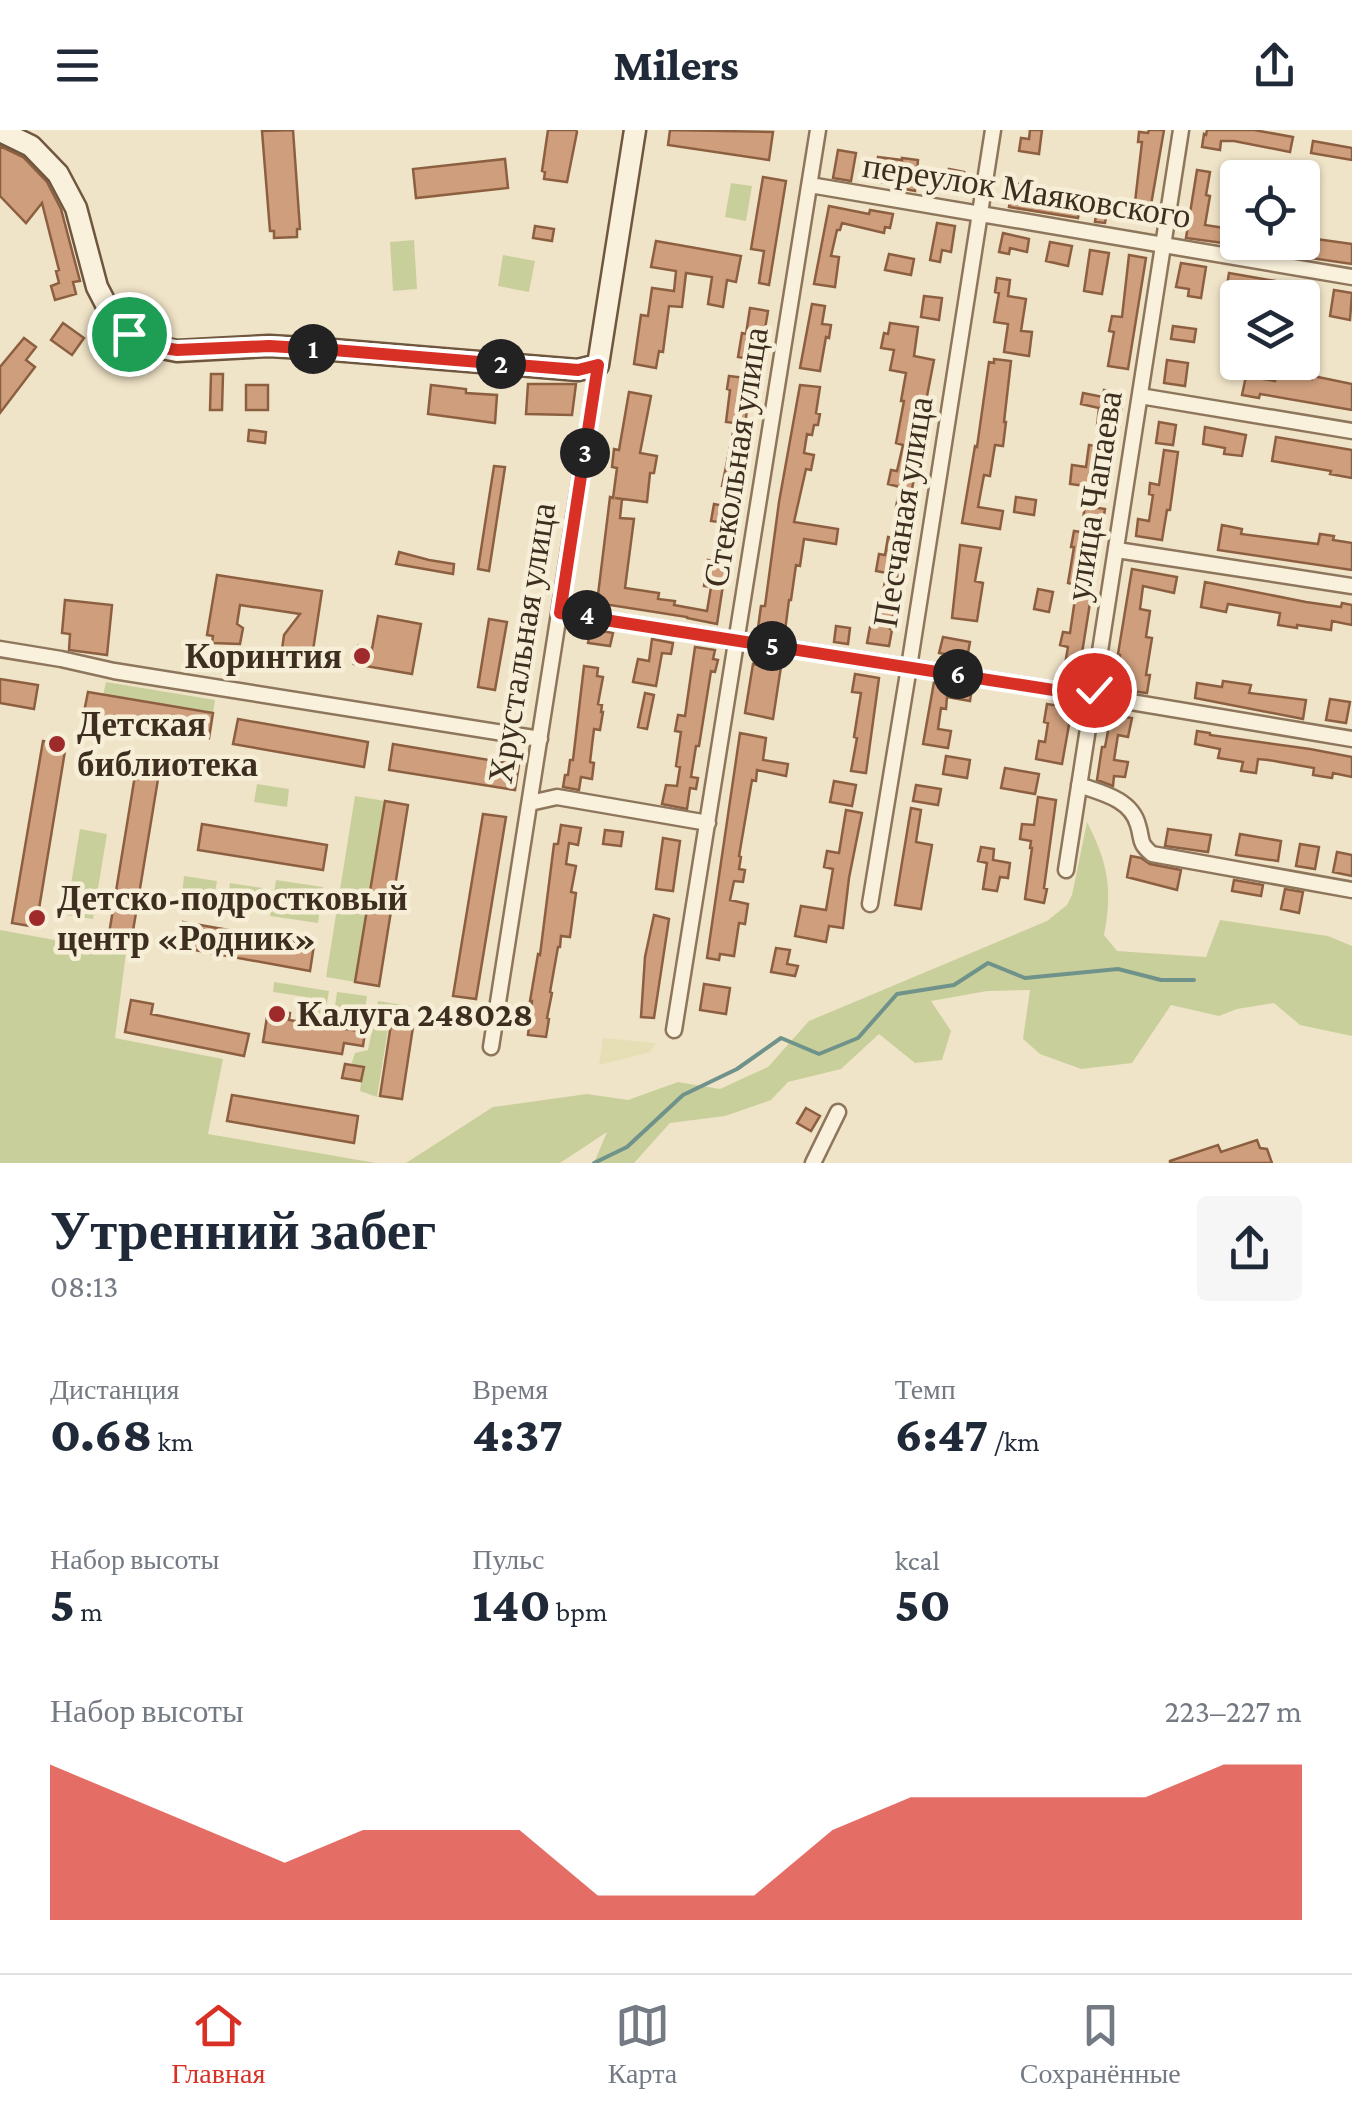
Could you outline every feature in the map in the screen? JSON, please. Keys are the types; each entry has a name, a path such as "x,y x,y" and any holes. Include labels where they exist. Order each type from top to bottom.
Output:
{"main road":[{"name":"Хрустальная улица","path":"598,365 635,130"},
{"path":"0,131 31,146 58,174 76,208 97,287 110,312 129,334 152,346 177,350 269,346 578,370 598,365"}],"street":[{"name":"Стекольная улица","path":"674,1030 818,130"},
{"name":"Песчаная улица","path":"870,904 993,130"},
{"name":"улица Чапаева","path":"1066,870 1181,130"},
{"name":"переулок Маяковского","path":"810,185 1352,277"},
{"name":"Хрустальная улица","path":"491,1047 598,365"},
{"path":"1140,396 1352,431"},
{"path":"1117,550 1352,586"},
{"path":"560,613 1352,738"},
{"path":"0,649 540,740"},
{"path":"1079,785 1125,803 1138,823 1141,844 1152,854 1352,890"},
{"path":"530,803 558,797 708,823"},
{"path":"813,1163 838,1112"}],"shaded area":[{"path":"603,1038 656,1043 650,1052 599,1065"}],"green space":[{"path":"731,183 752,186 746,221 725,217"},
{"path":"414,240 417,289 393,291 390,242"},
{"path":"503,255 535,261 529,292 498,286"},
{"path":"106,682 215,700 213,713 103,695"},
{"path":"257,784 289,789 287,807 254,802"},
{"path":"355,796 385,801 355,982 326,977"},
{"path":"1087,822 1107,877 1104,935 1117,951 1206,957 1220,920 1328,936 1352,946 1352,1036 1300,1025 1274,1003 1219,1016 1171,1005 1132,1063 1081,1069 1040,1054 1023,1039 1030,990 987,991 931,1001 951,1031 942,1060 915,1063 879,1034 841,1069 788,1082 771,1100 725,1116 670,1123 634,1163 594,1163 607,1132 560,1163 406,1163 493,1107 587,1094 628,1100 678,1082 720,1089 768,1067 809,1021 1047,921 1067,905 1072,895"},
{"path":"80,829 107,834 93,919 66,915"},
{"path":"184,876 217,881 214,899 182,894"},
{"path":"276,880 323,887 318,923 270,916"},
{"path":"230,883 263,888 260,905 228,900"},
{"path":"0,930 126,953 115,1038 223,1059 208,1134 376,1163 0,1163"},
{"path":"274,982 329,991 325,1014 304,1011 306,997 273,992"},
{"path":"337,992 367,996 364,1018 334,1013"},
{"path":"378,1001 410,1006 408,1017 389,1023 377,1097 360,1091 363,1067 351,1065 355,1053 368,1050"}],"building":[{"path":"293,130 300,229 297,237 274,238 274,231 270,231 262,131"},
{"path":"548,130 577,132 567,182 544,179"},
{"path":"670,130 773,132 769,160 668,145"},
{"path":"1030,130 1042,130 1039,154 1019,151 1021,138 1029,139"},
{"path":"1164,130 1151,205 1135,202 1142,142 1138,142 1139,132"},
{"path":"1207,130 1254,130 1293,137 1290,152 1234,141 1221,141 1220,150 1202,147"},
{"path":"1313,141 1352,148 1352,160 1311,153"},
{"path":"0,146 23,157 47,182 61,209 80,281 73,282 76,294 55,300 51,286 59,283 59,270 42,203 26,223 0,196"},
{"path":"838,150 856,153 851,181 833,178"},
{"path":"878,157 918,160 915,191 874,181"},
{"path":"505,159 508,188 416,198 413,169"},
{"path":"949,169 964,172 961,193 945,190"},
{"path":"1197,170 1210,172 1205,225 1220,227 1220,243 1186,238"},
{"path":"763,177 786,181 769,285 759,283 764,251 751,249"},
{"path":"1013,183 1024,185 1023,193 1030,197 1056,201 1057,194 1082,198 1078,218 1009,207"},
{"path":"1098,200 1109,201 1105,223 1095,222"},
{"path":"829,206 893,214 890,228 885,227 884,233 842,223 831,256 839,257 835,287 814,284"},
{"path":"937,223 955,226 951,252 942,250 940,262 930,260"},
{"path":"535,226 554,229 552,241 533,238"},
{"path":"1003,233 1029,239 1027,252 1010,248 1009,254 999,252"},
{"path":"1320,240 1352,244 1352,264 1320,259"},
{"path":"656,241 741,256 736,282 727,280 723,307 708,304 712,277 686,273 682,307 669,306 663,352 659,351 656,368 634,364 641,315 648,316 652,288 674,291 676,271 651,267"},
{"path":"1050,242 1072,246 1068,266 1046,261"},
{"path":"1090,250 1109,253 1102,294 1084,291"},
{"path":"889,254 914,259 911,275 885,270"},
{"path":"1129,255 1146,258 1128,369 1108,366 1114,332 1109,331 1112,316 1122,317"},
{"path":"1181,263 1206,267 1201,298 1188,296 1189,289 1176,287"},
{"path":"1229,273 1269,280 1228,280"},
{"path":"997,278 1010,280 1008,296 1026,299 1021,331 1032,332 1029,356 1004,352 1008,324 994,322 999,293 995,292"},
{"path":"1334,290 1352,293 1350,320 1330,316"},
{"path":"924,296 942,298 939,320 921,317"},
{"path":"812,304 825,306 822,324 831,325 820,371 800,368"},
{"path":"750,308 768,311 756,360 738,357"},
{"path":"63,323 84,338 72,355 51,340"},
{"path":"890,323 918,327 914,356 934,360 909,515 895,512 900,487 888,484 891,470 897,471 903,445 896,443 906,373 890,370 894,350 881,348"},
{"path":"1173,326 1196,329 1194,342 1171,339"},
{"path":"24,338 36,347 26,360 35,367 0,413 0,367"},
{"path":"994,359 1011,361 1006,422 1003,446 995,445 990,476 984,475 978,507 1003,511 1000,529 962,523 989,362 994,363"},
{"path":"1167,360 1188,363 1185,386 1164,383"},
{"path":"211,374 223,374 222,410 210,410"},
{"path":"729,376 755,379 753,392 749,392 745,443 717,624 597,603 617,468 612,467 614,449 619,450 629,392 651,396 640,453 657,456 654,473 650,473 647,502 615,498 622,499 620,518 634,519 625,588 659,593 658,599 675,601 674,605 707,611 711,587 704,586 708,560 713,561 719,522 711,521 714,504 724,506 727,487 722,486 735,423 726,422"},
{"path":"1320,377 1352,384 1352,410 1260,394 1259,398 1242,395 1245,380"},
{"path":"528,384 576,384 572,415 526,414"},
{"path":"246,385 268,385 268,410 246,410"},
{"path":"431,385 497,395 495,423 428,414"},
{"path":"800,385 820,387 816,413 820,414 812,435 807,434 804,453 814,455 811,470 806,469 794,522 838,529 836,544 804,539 785,631 758,628 761,606 765,606"},
{"path":"1104,390 1123,393 1119,430 1097,426 1099,408 1081,404 1083,393 1103,397"},
{"path":"1159,422 1176,425 1173,445 1156,443"},
{"path":"1205,427 1246,435 1242,456 1224,454 1225,448 1203,444"},
{"path":"249,430 266,432 265,443 248,441"},
{"path":"1276,437 1352,450 1352,478 1272,461"},
{"path":"1089,445 1115,449 1109,481 1094,478 1093,487 1070,484 1072,465 1086,467"},
{"path":"1164,450 1178,452 1162,540 1136,536 1138,519 1149,521 1153,495 1149,494 1150,483 1159,485"},
{"path":"494,466 505,467 489,571 478,569"},
{"path":"1016,497 1036,500 1034,515 1014,512"},
{"path":"1085,506 1105,509 1078,678 1063,676 1068,647 1060,645 1063,632 1070,633 1077,585 1068,583 1071,547 1074,531 1081,532"},
{"path":"1222,525 1242,529 1241,534 1318,544 1320,534 1334,536 1333,540 1352,543 1352,570 1218,550"},
{"path":"888,537 905,539 889,646 867,643 870,627 875,627 887,573 876,571 879,554 885,555"},
{"path":"960,545 981,548 975,581 983,583 977,621 952,618"},
{"path":"399,552 454,564 453,574 396,564"},
{"path":"1132,569 1177,577 1174,593 1143,586 1140,609 1150,611 1146,637 1152,638 1147,693 1115,689"},
{"path":"217,575 322,591 312,657 282,649 284,635 300,614 240,605 240,644 212,643 213,636 207,635"},
{"path":"1205,582 1306,602 1352,605 1352,625 1332,621 1331,630 1297,628 1278,625 1280,613 1228,604 1226,612 1201,607"},
{"path":"1038,589 1053,592 1049,612 1034,609"},
{"path":"65,600 112,605 107,655 69,650 70,634 62,633"},
{"path":"378,616 421,624 412,674 354,664 358,646 372,649"},
{"path":"489,619 507,622 495,690 478,687"},
{"path":"836,626 850,628 848,644 834,642"},
{"path":"591,629 613,633 610,646 588,643"},
{"path":"943,637 970,642 967,658 939,653"},
{"path":"652,639 673,643 671,654 662,653 656,686 633,682 638,659 649,661"},
{"path":"695,647 715,650 713,659 718,660 715,672 711,671 696,746 691,777 698,778 696,789 690,788 687,809 662,804 666,785 677,786 681,732 675,731 678,715 685,716"},
{"path":"770,658 782,660 773,719 745,713 753,664 768,667"},
{"path":"584,666 598,668 597,676 603,677 598,704 603,712 600,730 594,729 592,779 581,777 579,790 563,787 573,760"},
{"path":"855,674 879,678 866,773 851,771 861,693 852,692"},
{"path":"0,679 38,685 34,709 0,703"},
{"path":"1223,681 1251,685 1249,693 1306,700 1303,719 1195,698 1197,683 1222,687"},
{"path":"934,682 972,688 970,701 947,697 946,709 941,708 938,729 951,731 948,748 923,744"},
{"path":"88,692 213,713 209,738 83,717"},
{"path":"645,693 654,695 647,729 638,727"},
{"path":"1330,699 1350,702 1346,723 1326,720"},
{"path":"1047,704 1072,708 1062,764 1036,759 1039,741 1045,742"},
{"path":"1111,715 1132,718 1128,737 1118,735 1114,760 1128,762 1125,777 1114,776 1113,786 1097,780"},
{"path":"238,719 368,742 364,767 233,744"},
{"path":"1197,731 1352,757 1352,777 1333,773 1332,778 1313,775 1314,768 1258,759 1256,773 1241,771 1243,762 1218,758 1220,749 1195,744"},
{"path":"740,733 766,738 763,760 788,764 786,776 757,770 756,781 752,780 739,856 739,869 745,870 743,882 734,881 730,900 748,904 745,924 739,923 734,956 720,954 719,960 707,958"},
{"path":"43,741 66,745 36,927 12,923"},
{"path":"393,744 519,765 515,790 389,770"},
{"path":"946,756 970,760 967,778 943,774"},
{"path":"138,757 161,761 131,943 108,940"},
{"path":"1005,768 1039,774 1035,794 1001,788"},
{"path":"834,781 856,785 852,806 830,802"},
{"path":"916,785 941,789 938,805 913,801"},
{"path":"1038,797 1056,800 1044,903 1025,899 1032,848 1031,841 1020,839 1022,824 1034,825"},
{"path":"385,801 408,805 379,986 355,982"},
{"path":"911,808 921,810 916,842 932,845 921,909 895,905"},
{"path":"846,810 862,813 843,928 829,926 826,942 795,936 801,906 826,910 833,869 824,867 827,851 839,853"},
{"path":"483,814 506,817 476,999 453,996"},
{"path":"202,824 327,845 323,870 198,850"},
{"path":"561,825 581,828 578,845 569,843 566,864 576,866 570,937 561,936 558,947 546,1037 528,1035 554,844 558,844"},
{"path":"1168,829 1211,835 1208,852 1165,846"},
{"path":"605,830 623,832 621,846 603,844"},
{"path":"1240,834 1281,841 1278,861 1236,855"},
{"path":"663,838 680,841 673,891 656,889"},
{"path":"1300,844 1319,847 1315,869 1296,866"},
{"path":"981,847 994,849 993,860 1010,863 1008,878 1000,877 997,891 983,889 987,863 978,861"},
{"path":"1337,852 1352,855 1352,876 1333,872"},
{"path":"1131,856 1181,870 1177,890 1127,877"},
{"path":"1234,880 1263,885 1261,896 1232,891"},
{"path":"1285,889 1303,892 1299,913 1281,909"},
{"path":"654,915 669,919 654,1018 641,1017 645,957"},
{"path":"183,922 314,945 310,971 178,947"},
{"path":"776,948 790,950 787,964 798,966 795,976 771,972"},
{"path":"704,984 730,988 726,1014 700,1010"},
{"path":"131,1000 153,1004 151,1014 249,1034 244,1056 125,1032"},
{"path":"270,1010 290,1013 289,1020 365,1032 363,1046 344,1043 342,1054 263,1042"},
{"path":"391,1024 413,1027 402,1099 380,1096"},
{"path":"345,1064 364,1067 361,1081 342,1078"},
{"path":"232,1095 358,1116 354,1143 227,1121"},
{"path":"806,1108 820,1116 811,1131 797,1123"},
{"path":"1257,1140 1260,1148 1267,1149 1272,1163 1170,1163 1218,1145 1221,1152"}],"waterway":[{"path":"594,1163 627,1147 683,1095 737,1069 781,1038 819,1054 858,1038 897,994 954,985 988,963 1025,978 1118,969 1161,980 1194,980"}],"place":[{"name":"Коринтия","path":"362,656"},
{"name":"Детская библиотека","path":"57,744"},
{"name":"Детско-подростковый центр «Родник»","path":"37,918"},
{"name":"Калуга 248028","path":"277,1014"}],"route":[{"path":"129,334 152,346 177,350 269,346 578,370 598,365 560,613 1079,694 1093,696 1094,690"}]}
